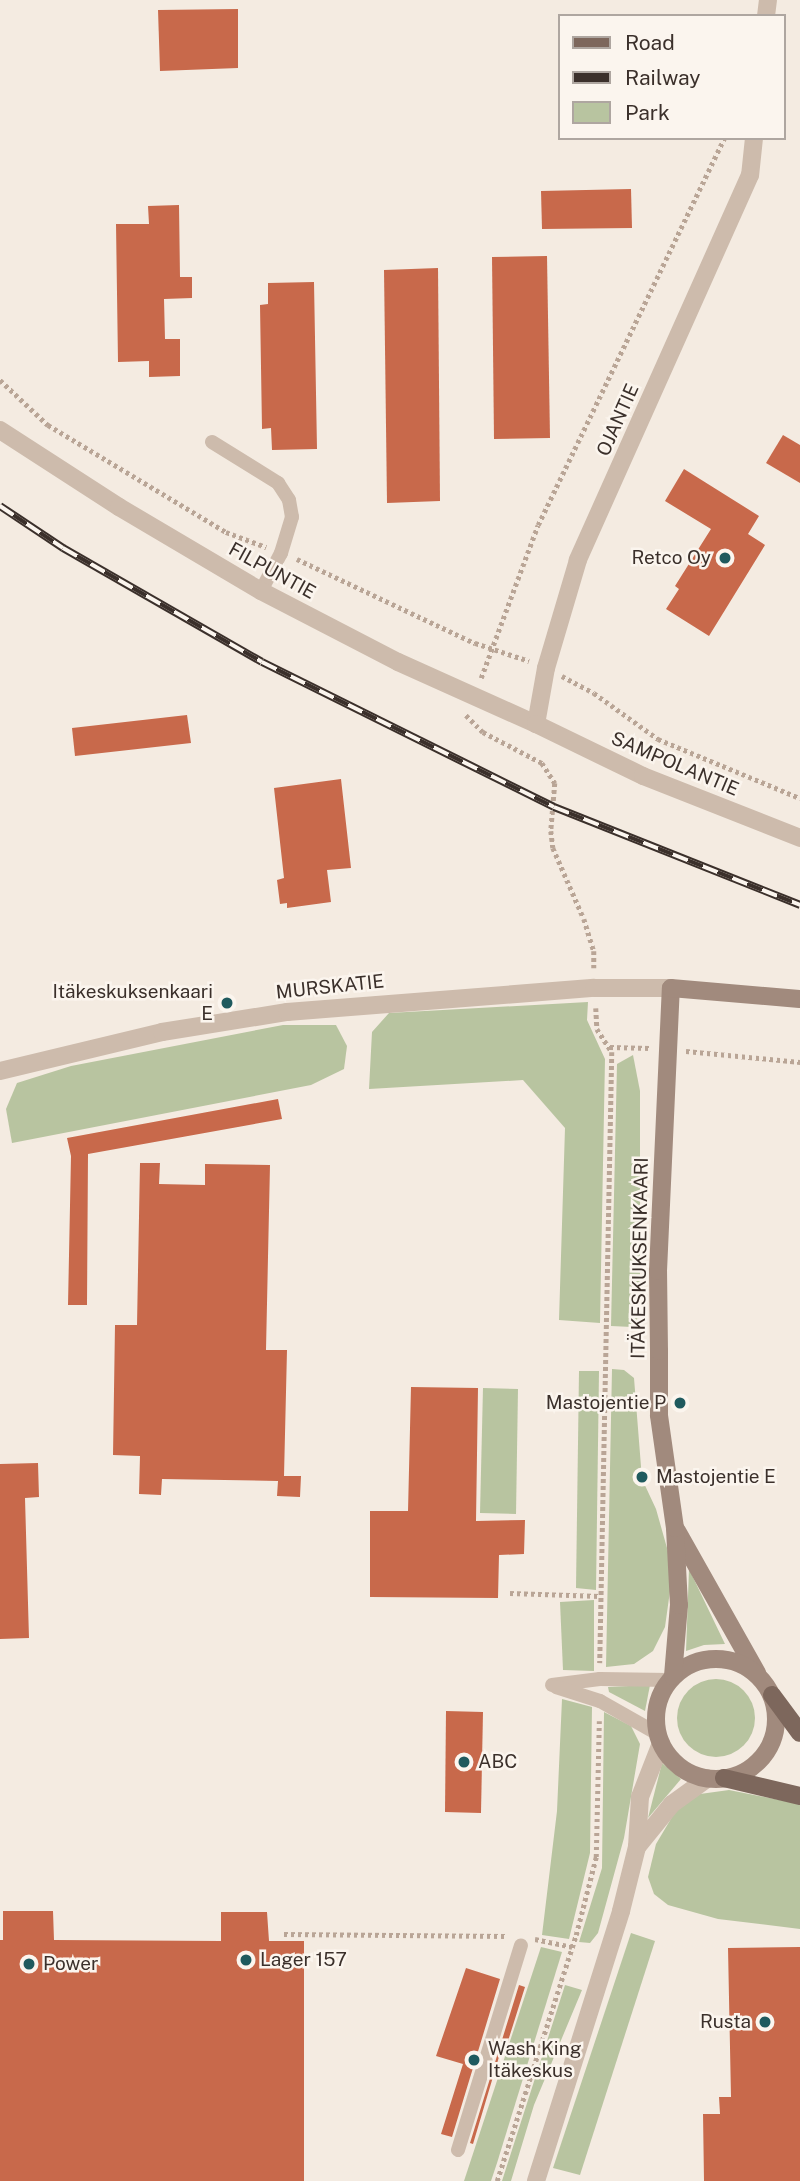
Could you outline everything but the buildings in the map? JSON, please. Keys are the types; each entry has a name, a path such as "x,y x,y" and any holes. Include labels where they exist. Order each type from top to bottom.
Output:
{"main road":[{"path":"671,988 800,999"},
{"name":"ITÄKESKUKSENKAARI","path":"671,988 666,1049 658,1271 659,1415 675,1528 679,1605 671,1678"},
{"name":"ITÄKESKUKSENKAARI","path":"675,1528 757,1673"},
{"path":"800,1732 757,1673 737,1662 714,1658 692,1663 671,1678 659,1699 656,1716 659,1738 672,1760 689,1772 800,1796"},
{"path":"716,1778 742,1773 757,1763 769,1749 776,1731 777,1713 772,1695"}],"street":[{"name":"OJANTIE","path":"536,724 546,668 578,560 750,175 754,140"},
{"name":"FILPUNTIE","path":"0,430 119,507 261,591 474,698 536,724"},
{"name":"SAMPOLANTIE","path":"536,724 643,776 800,838"},
{"name":"MURSKATIE","path":"0,1071 162,1032 287,1012 594,988 671,988"},
{"path":"536,2181 621,1911 637,1847 640,1797 659,1738"},
{"path":"637,1847 672,1804 716,1778"}],"lane":[{"path":"212,442 278,483 289,500 292,517 282,553 261,591"},
{"path":"659,1738 600,1701 552,1685 600,1679 671,1678"},
{"path":"458,2150 519,1940"}],"path":[{"path":"600,1679 612,1052 597,1029 594,951 584,919 553,848 551,831 555,783 542,763 483,732 466,718 538,525 723,140"},
{"path":"0,380 48,425 226,532 321,569 475,643 546,668 594,693 658,739 800,797"},
{"path":"609,1047 666,1049 800,1062"},
{"path":"510,1593 600,1596"},
{"path":"497,2181 572,1947 596,1857 600,1701"},
{"path":"284,1934 519,1940 572,1947"}],"green space":[{"path":"588,1002 587,1020 605,1059 600,1323 559,1320 565,1128 523,1080 369,1089 372,1032 389,1013"},
{"path":"283,1025 336,1025 347,1046 344,1069 311,1085 12,1143 6,1109 17,1083 71,1066"},
{"path":"633,1055 640,1091 640,1314 632,1327 611,1326 617,1064"},
{"path":"612,1369 624,1370 634,1378 642,1479 656,1509 669,1555 670,1591 665,1627 653,1651 634,1664 606,1667"},
{"path":"579,1371 599,1371 596,1590 576,1588"},
{"path":"483,1388 518,1389 516,1514 480,1513"},
{"path":"689,1569 725,1644 704,1645 686,1651"},
{"path":"594,1600 594,1671 563,1670 560,1602"},
{"path":"716,1679 731,1682 744,1690 752,1703 755,1718 752,1733 744,1746 731,1754 716,1757 701,1754 688,1746 680,1733 677,1718 680,1703 688,1690 701,1682"},
{"path":"650,1685 645,1711 609,1692 608,1687"},
{"path":"562,1699 592,1707 590,1853 569,1939 542,1935 557,1811"},
{"path":"604,1712 631,1726 640,1744 624,1838 598,1933 590,1943 579,1942 602,1868"},
{"path":"662,1763 681,1779 648,1818"},
{"path":"729,1790 800,1804 800,1929 718,1919 668,1905 654,1894 648,1877 656,1844 675,1812 700,1794"},
{"path":"631,1933 655,1941 580,2175 553,2168"},
{"path":"541,1947 562,1952 497,2163 491,2181 464,2181"},
{"path":"565,1985 582,1990 534,2105 511,2181 502,2181"}],"railway":[{"path":"0,506 63,548 262,662 554,807 800,905"}],"place":[{"name":"Retco Oy","path":"725,558"},
{"name":"Itäkeskuksenkaari E","path":"227,1003"},
{"name":"Mastojentie P","path":"680,1403"},
{"name":"Mastojentie E","path":"642,1477"},
{"name":"ABC","path":"464,1762"},
{"name":"Lager 157","path":"246,1960"},
{"name":"Power","path":"29,1964"},
{"name":"Rusta","path":"765,2022"},
{"name":"Wash King Itäkeskus","path":"474,2060"}]}
